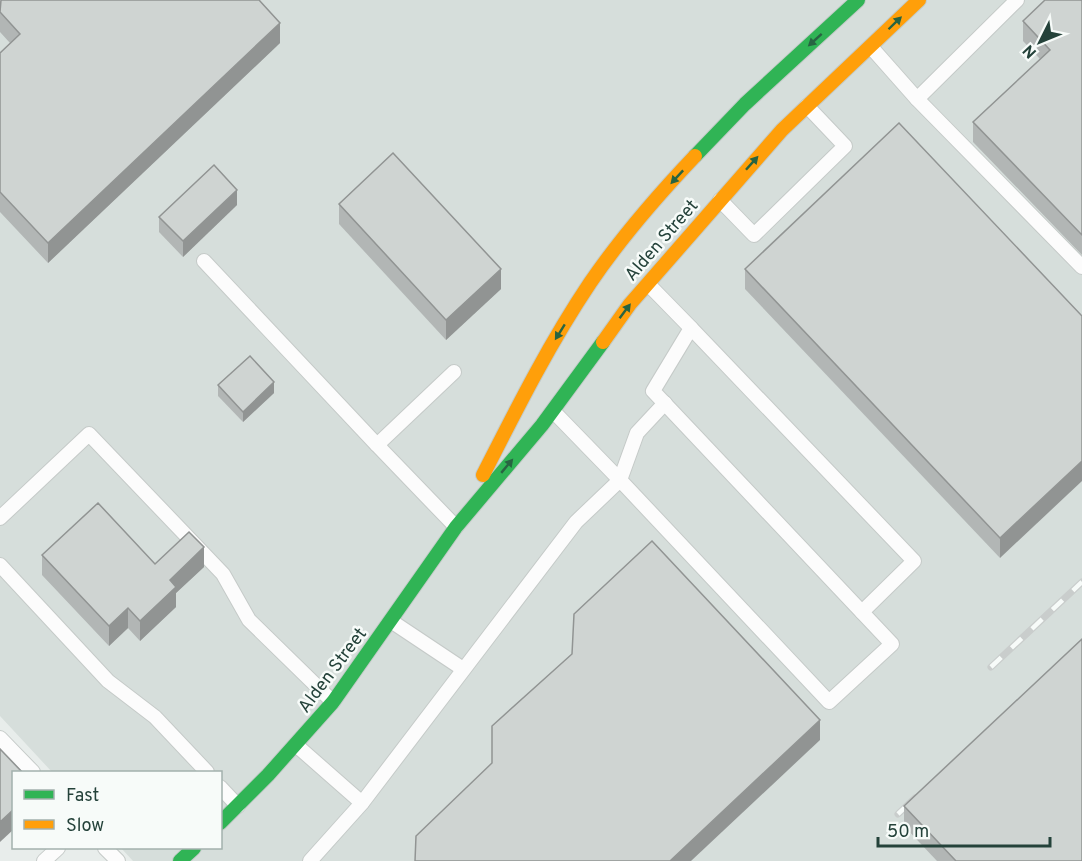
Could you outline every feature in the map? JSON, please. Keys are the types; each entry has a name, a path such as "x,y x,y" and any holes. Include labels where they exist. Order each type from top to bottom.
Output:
{"street":[{"name":"Alden Street","path":"456,527 540,364 591,282 670,183 745,104 846,19 858,0"},
{"name":"Alden Street","path":"222,821 296,745 333,702 456,527 552,410 630,304 782,130 867,43 919,0"},
{"path":"180,861 193,849"}],"lane":[{"path":"917,99 1017,0"},
{"path":"867,43 917,99 1082,267"},
{"path":"720,200 754,235 845,146 807,106"},
{"path":"204,261 456,527"},
{"path":"648,284 914,561 862,612"},
{"path":"552,410 829,702 892,644 653,391 691,328"},
{"path":"377,445 454,372"},
{"path":"310,861 363,803 576,522 620,480 637,433 665,403"},
{"path":"0,518 89,434 224,574 249,620 333,702"},
{"path":"0,565 108,681 155,717 206,771"},
{"path":"391,621 463,669"},
{"path":"0,738 32,771"},
{"path":"296,745 363,803"},
{"path":"222,789 238,806"},
{"path":"44,861 57,849"},
{"path":"106,849 118,861"}],"shaded area":[{"path":"0,0 1082,0 1082,861 133,861 122,849 222,849 222,771 51,771 0,716"}],"building":[{"path":"1,0 259,0 280,23 48,243 0,192 0,53 20,34 0,12"},
{"path":"1045,0 1082,1 1082,235 973,122 1050,50 1023,21"},
{"path":"899,123 1082,316 1082,461 1000,538 745,269"},
{"path":"393,153 501,269 446,320 339,204"},
{"path":"214,165 237,190 183,241 159,217"},
{"path":"250,356 274,382 243,412 218,385"},
{"path":"98,503 155,564 189,532 204,547 170,580 176,587 140,621 128,608 109,626 42,555"},
{"path":"652,541 820,720 670,861 415,861 416,836 492,763 492,726 572,654 574,614"},
{"path":"1082,639 1082,861 956,861 904,806"},
{"path":"0,749 21,771 12,771 12,811 0,822"}],"railway":[{"path":"991,667 1082,582"},
{"path":"898,814 915,798"}],"traffic: fast":[{"path":"695,156 745,104 858,0"},
{"path":"222,821 268,775 333,702 456,527 542,425 603,342"},
{"path":"180,861 193,849"}],"traffic: slow":[{"path":"603,342 630,304 782,130 919,0"},
{"path":"483,475 547,353 590,283 640,218 695,156"}]}
